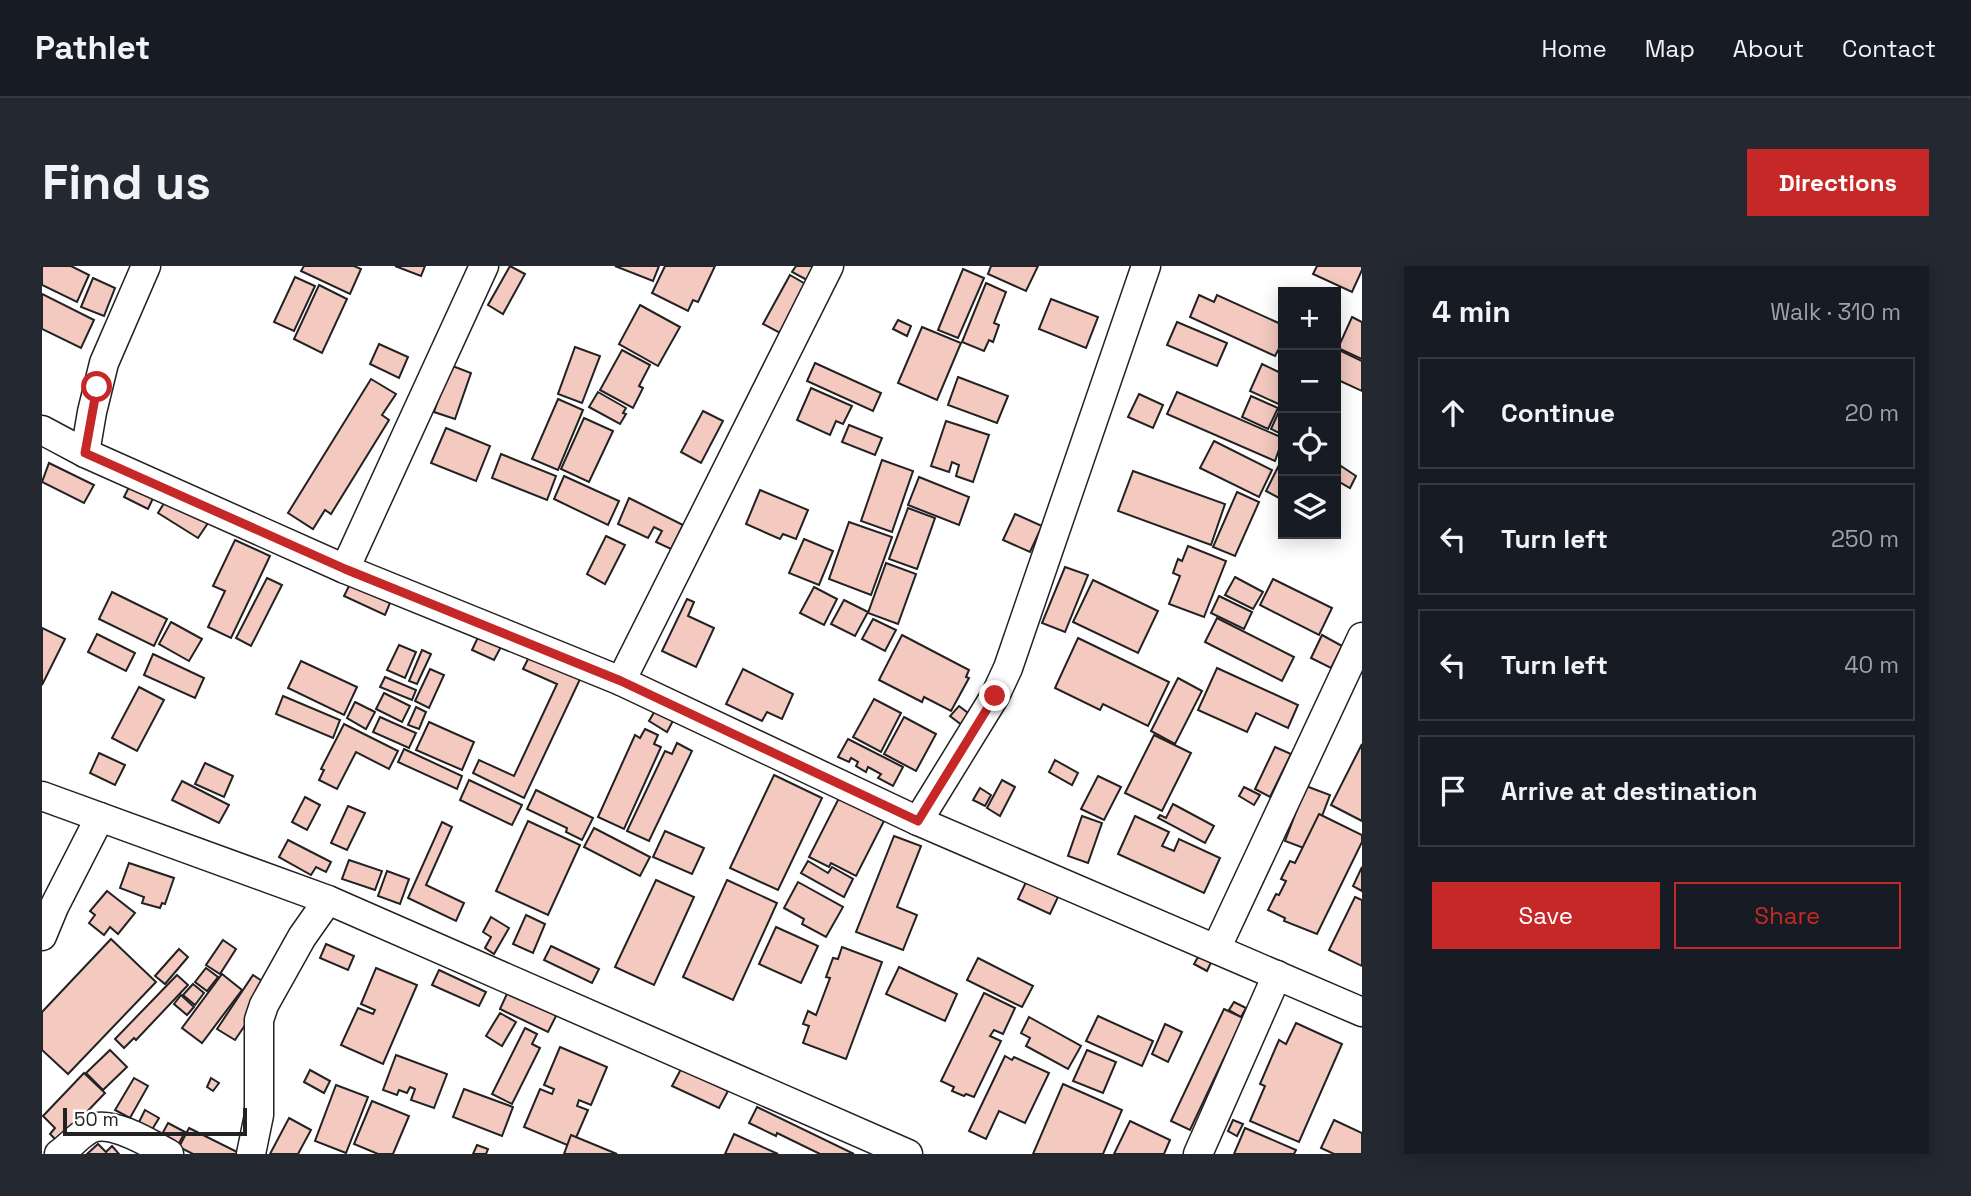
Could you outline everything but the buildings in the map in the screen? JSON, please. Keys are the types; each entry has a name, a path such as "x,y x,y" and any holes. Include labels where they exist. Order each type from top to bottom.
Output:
{"street":[{"path":"85,453 104,363 146,266"},
{"path":"345,569 485,266"},
{"path":"621,681 829,266"},
{"path":"918,821 995,696 1008,668 1146,266"},
{"path":"42,430 85,453 345,569 621,681 918,821 1362,1012"},
{"path":"1216,949 1362,637"},
{"path":"42,796 328,900 900,1152"},
{"path":"42,936 100,817"},
{"path":"251,1154 258,1115 259,1020 264,1005 302,937 328,900"},
{"path":"1198,1154 1277,975"},
{"path":"59,1154 92,1128 112,1128 139,1138 169,1154"}],"route":[{"path":"97,387 85,453 345,569 621,681 918,821 995,696"}]}
